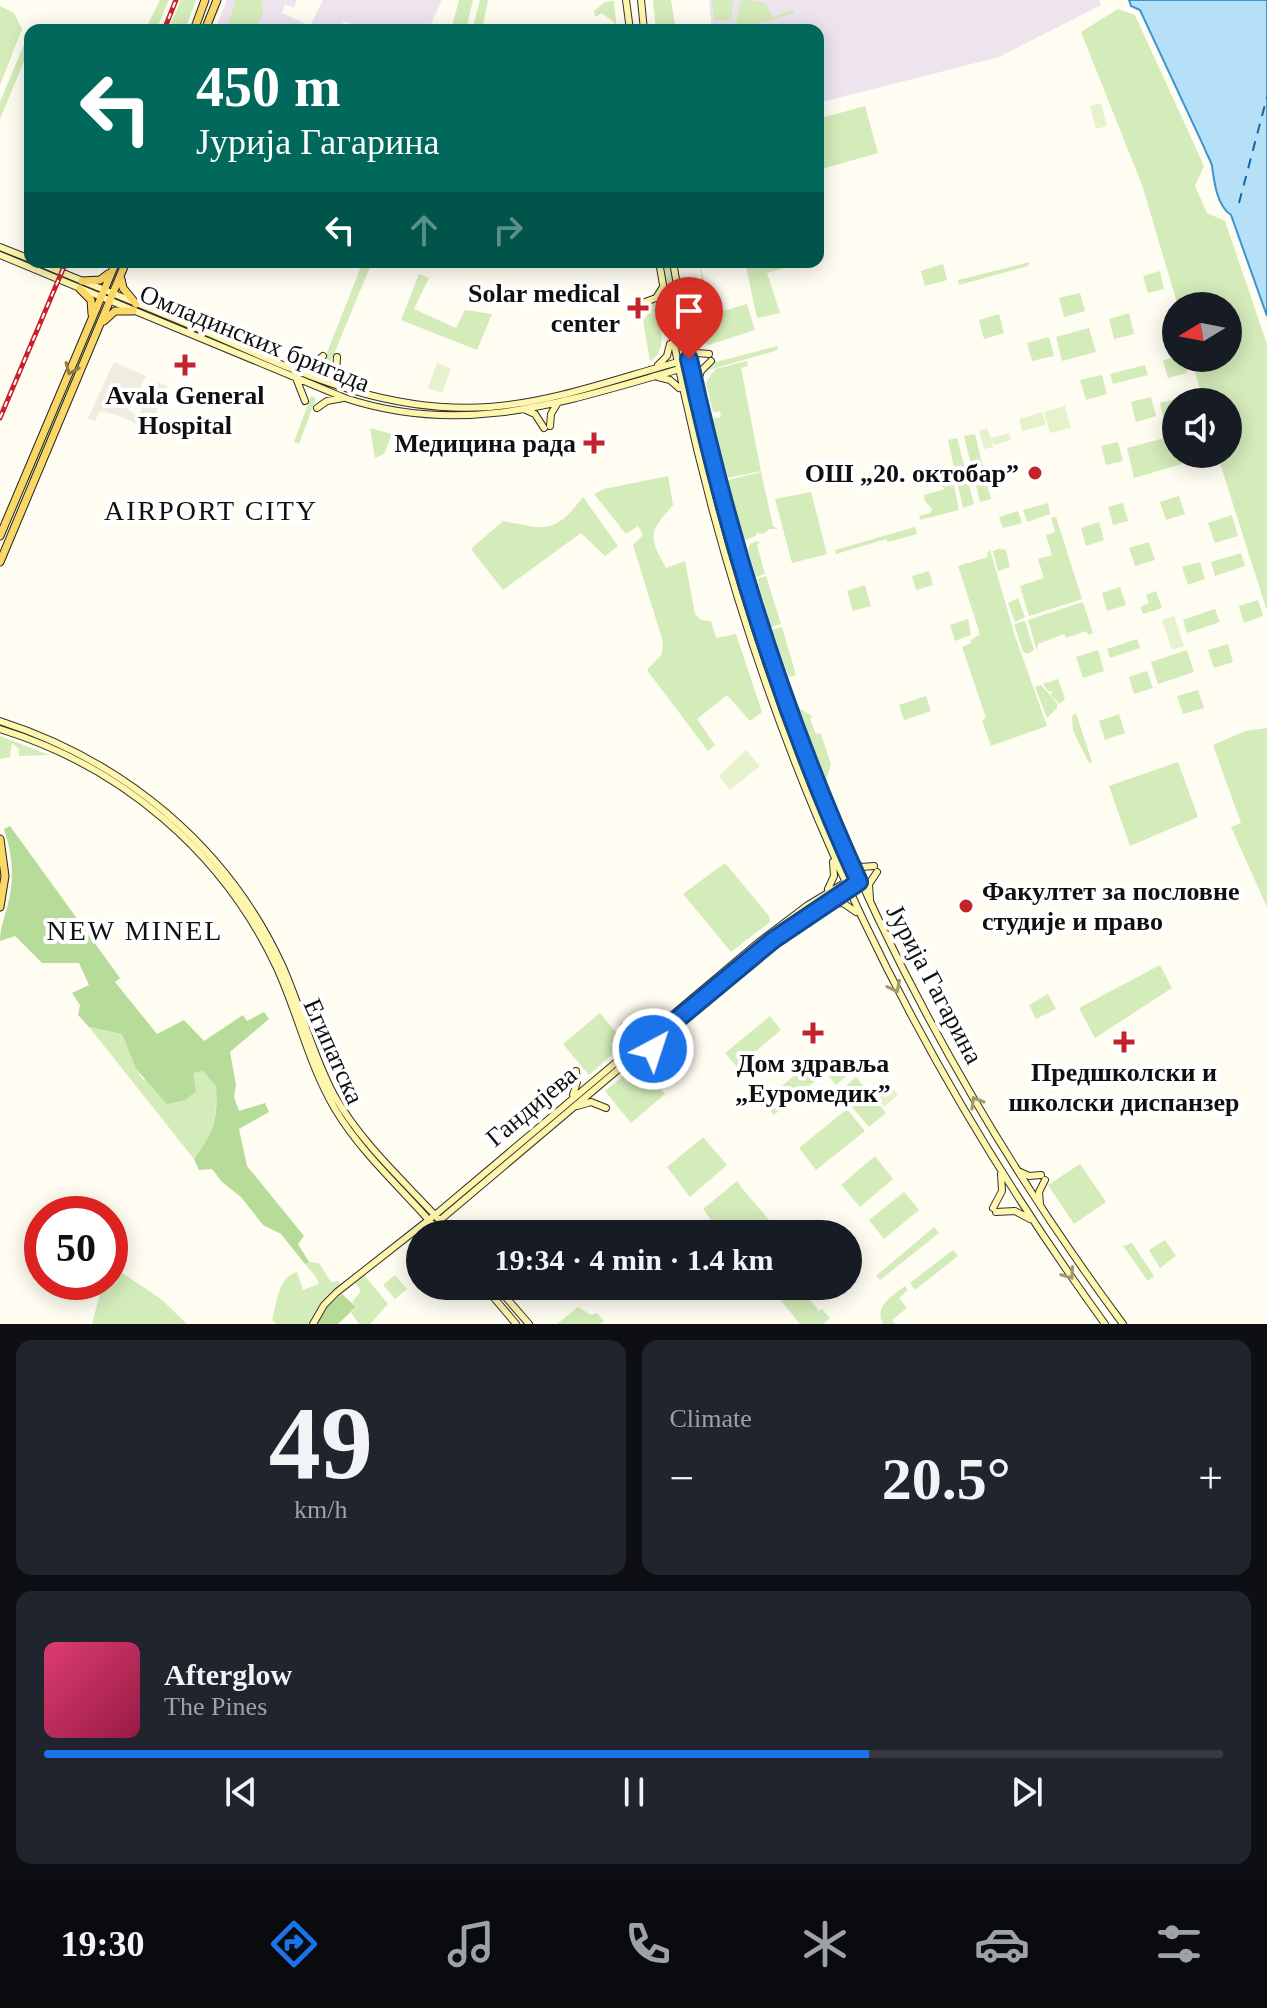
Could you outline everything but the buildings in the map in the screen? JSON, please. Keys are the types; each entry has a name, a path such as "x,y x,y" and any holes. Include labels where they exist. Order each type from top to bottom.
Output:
{"main road":[{"path":"196,24 205,0"},
{"path":"207,24 217,0"},
{"path":"626,0 629,24"},
{"path":"641,0 643,24"},
{"path":"0,247 24,257"},
{"name":"Омладинских бригада","path":"0,255 24,264"},
{"name":"Омладинских бригада","path":"35,268 290,368 347,395 411,405 488,407 555,396 652,373"},
{"name":"Омладинских бригада","path":"48,268 81,285"},
{"path":"92,319 92,302 81,285 100,280 112,268"},
{"path":"0,536 113,268"},
{"path":"0,562 124,268"},
{"name":"Јурија Гагарина","path":"660,268 682,395 721,548 787,746 832,855 914,1023 1000,1171 1105,1324"},
{"name":"Јурија Гагарина","path":"674,268 690,362 723,500 766,643 847,855 934,1030 1016,1169 1123,1324"},
{"path":"100,325 115,311 134,307 123,288 121,276"},
{"path":"645,302 656,298 663,287"},
{"name":"Омладинских бригада","path":"134,307 296,378 393,411 418,414 486,416 526,410 690,362"},
{"path":"671,337 667,356 652,373 673,381 682,395"},
{"path":"686,338 697,353 710,357 699,373 697,395"},
{"path":"290,368 311,367 323,356"},
{"path":"317,408 327,401 347,395 336,374 337,357"},
{"path":"296,378 305,401"},
{"path":"526,410 535,414 547,427 558,403"},
{"path":"23,482 33,486"},
{"path":"0,721 64,746 124,780 183,827 228,881"},
{"path":"0,729 59,751 117,783 172,825 228,881"},
{"path":"0,839 5,879 0,907"},
{"path":"823,895 834,876 832,855"},
{"path":"847,855 861,867 876,869 869,889 872,910"},
{"name":"Гандијева","path":"433,1220 773,930 823,895 858,879"},
{"name":"Египатска","path":"228,881 259,920 275,951 325,1076 341,1106 431,1220"},
{"name":"Гандијева","path":"660,1029 846,886"},
{"path":"825,904 843,903 861,917"},
{"path":"624,1026 639,1031 660,1029 654,1044 655,1063"},
{"path":"576,1071 577,1083 572,1104 591,1102 606,1108"},
{"path":"1016,1169 1029,1176 1043,1178 1039,1195 1045,1214"},
{"path":"1000,1171 1002,1191 994,1210 1015,1211 1034,1223"},
{"name":"Гандијева","path":"313,1324 320,1309 333,1295 406,1240"},
{"path":"496,1300 516,1324"},
{"path":"508,1300 529,1324"}],"shaded area":[{"path":"227,0 297,0 294,8 285,4 282,13 306,24 217,24"},
{"path":"323,0 442,0 431,24 351,24 344,21 343,24 311,24"},
{"path":"709,0 1099,0 1101,5 999,57 824,101 824,24 711,24"},
{"path":"114,362 146,376 128,410 138,416 156,381 167,386 151,424 161,428 157,435 120,416 100,411 95,421 88,418"}],"green space":[{"path":"160,0 169,0 159,24 148,24"},
{"path":"181,0 196,0 187,24 171,24"},
{"path":"236,0 262,0 263,14 257,24 228,24"},
{"path":"459,0 473,0 467,24 453,24"},
{"path":"480,0 488,0 483,24 474,24"},
{"path":"653,0 671,0 675,24 655,24"},
{"path":"712,0 733,0 731,21 714,20"},
{"path":"614,1 616,24 602,13 595,17 594,11 605,2"},
{"path":"740,1 766,3 772,17 793,10 794,13 758,24 736,24"},
{"path":"0,6 14,13 22,29 0,85"},
{"path":"1118,9 1135,15 1204,166 1195,186 1207,213 1225,221 1267,344 1267,611 1221,468 1242,468 1242,388 1200,388 1196,372 1242,372 1242,292 1174,292 1142,185 1081,32"},
{"path":"24,44 24,61 0,119 0,102"},
{"path":"1101,103 1107,126 1096,129 1090,106"},
{"path":"865,106 878,153 824,168 824,117"},
{"path":"1030,262 1028,266 959,285 958,280"},
{"path":"943,264 947,280 925,286 921,271"},
{"path":"360,268 370,268 329,366 323,363"},
{"path":"663,268 671,268 685,351 679,352"},
{"path":"700,268 713,314 747,304 755,330 708,345 697,337 692,310 702,307"},
{"path":"746,268 785,268 767,273 780,313 757,318"},
{"path":"1160,271 1164,289 1148,293 1143,276"},
{"path":"419,274 429,278 414,309 456,328 465,310 492,314 477,350 401,320"},
{"path":"1080,293 1085,311 1064,317 1059,298"},
{"path":"655,300 662,342 656,356 650,361 643,320 652,310 651,303"},
{"path":"99,308 102,309 32,481 27,479"},
{"path":"1129,313 1134,334 1114,339 1109,319"},
{"path":"999,314 1004,333 984,339 979,320"},
{"path":"1089,328 1096,352 1062,361 1056,337"},
{"path":"1049,337 1054,356 1032,361 1027,343"},
{"path":"777,346 778,350 702,372 712,363"},
{"path":"747,361 748,366 741,368 761,471 727,478 711,419 721,417 720,411 713,412 706,383 715,369"},
{"path":"437,363 451,369 442,393 428,388"},
{"path":"1145,365 1148,375 1113,384 1110,374"},
{"path":"1166,372 1187,372 1187,373 1168,378"},
{"path":"1102,375 1107,394 1086,400 1080,380"},
{"path":"684,377 689,377 696,413 756,623 791,722 850,868 844,871 776,708 733,579 689,410"},
{"path":"311,396 316,398 299,444 294,442"},
{"path":"1151,397 1156,416 1136,422 1131,402"},
{"path":"1065,406 1071,428 1050,433 1044,412"},
{"path":"1042,412 1046,425 1022,431 1019,419"},
{"path":"370,428 392,434 384,454 375,458"},
{"path":"987,428 991,438 1009,433 1011,440 994,445 991,439 993,447 984,449 979,431"},
{"path":"975,434 991,499 980,502 964,436"},
{"path":"957,438 974,504 963,508 948,440"},
{"path":"1162,439 1162,468 1168,468 1134,478 1127,448"},
{"path":"1118,442 1123,461 1106,465 1101,446"},
{"path":"761,472 773,526 778,529 762,534 757,532 756,536 745,540 735,514 728,480"},
{"path":"668,476 673,505 655,528 656,548 666,568 685,561 695,614 701,620 711,621 716,638 736,634 762,712 750,721 727,695 697,719 715,745 708,751 647,670 662,654 663,642 633,545 643,535 638,526 626,534 594,494 604,489"},
{"path":"952,476 959,510 920,520 919,516 930,513 932,509 924,495 945,489 935,480"},
{"path":"811,492 827,554 792,563 775,499"},
{"path":"1179,496 1185,514 1166,520 1160,502"},
{"path":"583,497 618,546 605,556 581,533 503,590 471,549 503,521 540,527 557,523"},
{"path":"1048,503 1050,514 1027,522 1023,510"},
{"path":"1123,503 1128,521 1113,525 1108,507"},
{"path":"1018,511 1022,523 1003,528 999,517"},
{"path":"1232,515 1238,536 1215,543 1208,523"},
{"path":"1056,517 1082,599 1029,616 1020,586 1044,578 1038,559 1052,555 1046,535 1055,532 1051,518"},
{"path":"1099,522 1104,540 1086,546 1081,528"},
{"path":"915,527 917,534 888,542 886,539 836,554 835,550"},
{"path":"1149,542 1155,560 1135,566 1129,548"},
{"path":"760,543 757,545 765,574 756,577 748,550 750,544"},
{"path":"990,550 1015,636 1047,726 991,746 982,720 986,718 962,647 980,634 958,566 988,557"},
{"path":"1006,550 1010,567 998,571 993,551"},
{"path":"1241,553 1245,566 1215,576 1211,562"},
{"path":"1200,562 1205,579 1188,585 1182,567"},
{"path":"929,571 933,585 916,590 912,576"},
{"path":"766,576 781,624 771,627 757,579"},
{"path":"865,585 871,606 853,611 847,591"},
{"path":"1120,587 1126,605 1107,611 1102,593"},
{"path":"1156,591 1162,608 1143,614 1140,607 1149,603 1146,595"},
{"path":"1018,598 1025,617 1015,622 1008,603"},
{"path":"1258,600 1263,616 1244,623 1239,606"},
{"path":"1083,602 1093,633 1088,635 1086,631 1066,638 1064,634 1038,644 1037,651 1028,620"},
{"path":"1215,609 1220,622 1187,633 1183,620"},
{"path":"1174,616 1184,646 1172,650 1162,620"},
{"path":"968,619 971,635 955,641 950,625"},
{"path":"1025,621 1034,650 1028,654 1023,652 1014,624"},
{"path":"782,627 796,675 789,677 772,630"},
{"path":"1137,639 1140,648 1110,658 1107,649"},
{"path":"1228,644 1233,662 1214,668 1208,650"},
{"path":"1098,650 1104,671 1083,678 1076,657"},
{"path":"1187,650 1194,672 1158,684 1151,662"},
{"path":"1147,671 1153,688 1134,694 1129,677"},
{"path":"1058,679 1065,699 1060,704 1043,684"},
{"path":"1041,685 1057,703 1057,708 1047,718 1035,687"},
{"path":"1198,690 1204,708 1183,714 1177,696"},
{"path":"926,696 931,711 904,720 899,705"},
{"path":"799,708 813,717 810,718 815,733 821,734 831,764 826,781"},
{"path":"1076,713 1092,762 1089,763 1073,731 1072,716"},
{"path":"1119,714 1125,733 1105,740 1099,721"},
{"path":"1267,728 1267,907 1231,827 1241,823 1213,745 1245,731"},
{"path":"0,736 49,755 19,756 19,749 12,743 10,757 0,759"},
{"path":"746,750 760,766 730,790 719,776"},
{"path":"1178,762 1198,817 1130,846 1109,786"},
{"path":"10,826 120,978 115,982 157,1034 184,1020 204,1041 243,1015 247,1021 264,1012 269,1019 230,1052 236,1085 234,1097 239,1111 265,1103 269,1112 239,1129 247,1166 304,1236 298,1244 309,1262 305,1264 281,1234 263,1225 241,1197 222,1182 212,1169 199,1170 194,1159 210,1133 216,1108 216,1086 203,1071 193,1073 196,1091 185,1100 167,1104 136,1069 122,1034 89,1027 78,1015 80,1005 72,993 89,985 79,963 42,963 15,936 0,941 12,875 4,829"},
{"path":"725,863 769,916 770,922 731,952 683,894"},
{"path":"1160,965 1172,988 1095,1038 1079,1008"},
{"path":"1048,994 1056,1009 1036,1019 1029,1005"},
{"path":"600,1013 625,1043 589,1075 563,1044"},
{"path":"770,1016 781,1030 737,1067 725,1053"},
{"path":"89,1027 122,1034 143,1080 203,1070 216,1086 213,1125 194,1159"},
{"path":"847,1061 854,1070 836,1085 829,1076"},
{"path":"639,1063 665,1094 631,1123 605,1091"},
{"path":"809,1063 820,1077 774,1115 763,1102"},
{"path":"856,1077 886,1113 869,1127 839,1092"},
{"path":"889,1084 898,1095 884,1107 875,1096"},
{"path":"847,1109 865,1131 816,1170 799,1148"},
{"path":"703,1137 727,1165 690,1197 667,1167"},
{"path":"875,1156 893,1179 860,1207 841,1185"},
{"path":"1080,1164 1106,1202 1074,1224 1048,1185"},
{"path":"737,1181 769,1220 711,1220 703,1209"},
{"path":"904,1192 919,1210 884,1239 869,1220"},
{"path":"934,1227 939,1233 880,1280 876,1276"},
{"path":"1165,1240 1176,1256 1160,1268 1149,1250"},
{"path":"1132,1243 1154,1276 1148,1281 1123,1246"},
{"path":"953,1250 958,1256 915,1290 910,1283"},
{"path":"319,1263 331,1282 339,1281 340,1284 321,1302 308,1324 276,1324 272,1320 279,1292 286,1279 297,1272 303,1290 319,1284 305,1264"},
{"path":"364,1275 388,1304 370,1324 359,1324 351,1313 356,1307 352,1302 361,1291 354,1281"},
{"path":"395,1275 406,1290 395,1299 383,1285"},
{"path":"128,1277 161,1299 187,1324 92,1324 98,1300 128,1300"},
{"path":"905,1286 908,1290 899,1298 907,1308 892,1320 895,1324 883,1324 883,1307"},
{"path":"342,1294 356,1307 338,1324 315,1324 326,1308"},
{"path":"780,1300 810,1300 830,1318 823,1324 800,1324"},
{"path":"578,1307 591,1315 597,1313 604,1321 600,1324 557,1324"}],"water":[{"path":"1129,0 1267,0 1267,316 1231,215 1219,199 1211,162 1140,10 1131,6"}],"ferry route":[{"path":"1239,203 1267,97"}],"railway":[{"path":"166,24 176,0"},
{"path":"0,418 63,268"}],"place":[{"name":"Solar medical center","path":"638,308"},
{"name":"Avala General Hospital","path":"185,365"},
{"name":"Медицина рада","path":"594,443"},
{"name":"ОШ „20. октобар”","path":"1035,473"},
{"name":"Факултет за пословне студије и право","path":"966,906"},
{"name":"Дом здравља „Еуромедик”","path":"813,1033"},
{"name":"Предшколски и школски диспанзер","path":"1124,1042"}],"district":[{"name":"AIRPORT CITY","path":"211,510"},
{"name":"NEW MINEL","path":"135,930"}],"route":[{"path":"653,1049 662,1032 762,948 859,882 814,775 766,643 712,460 689,359"}]}
